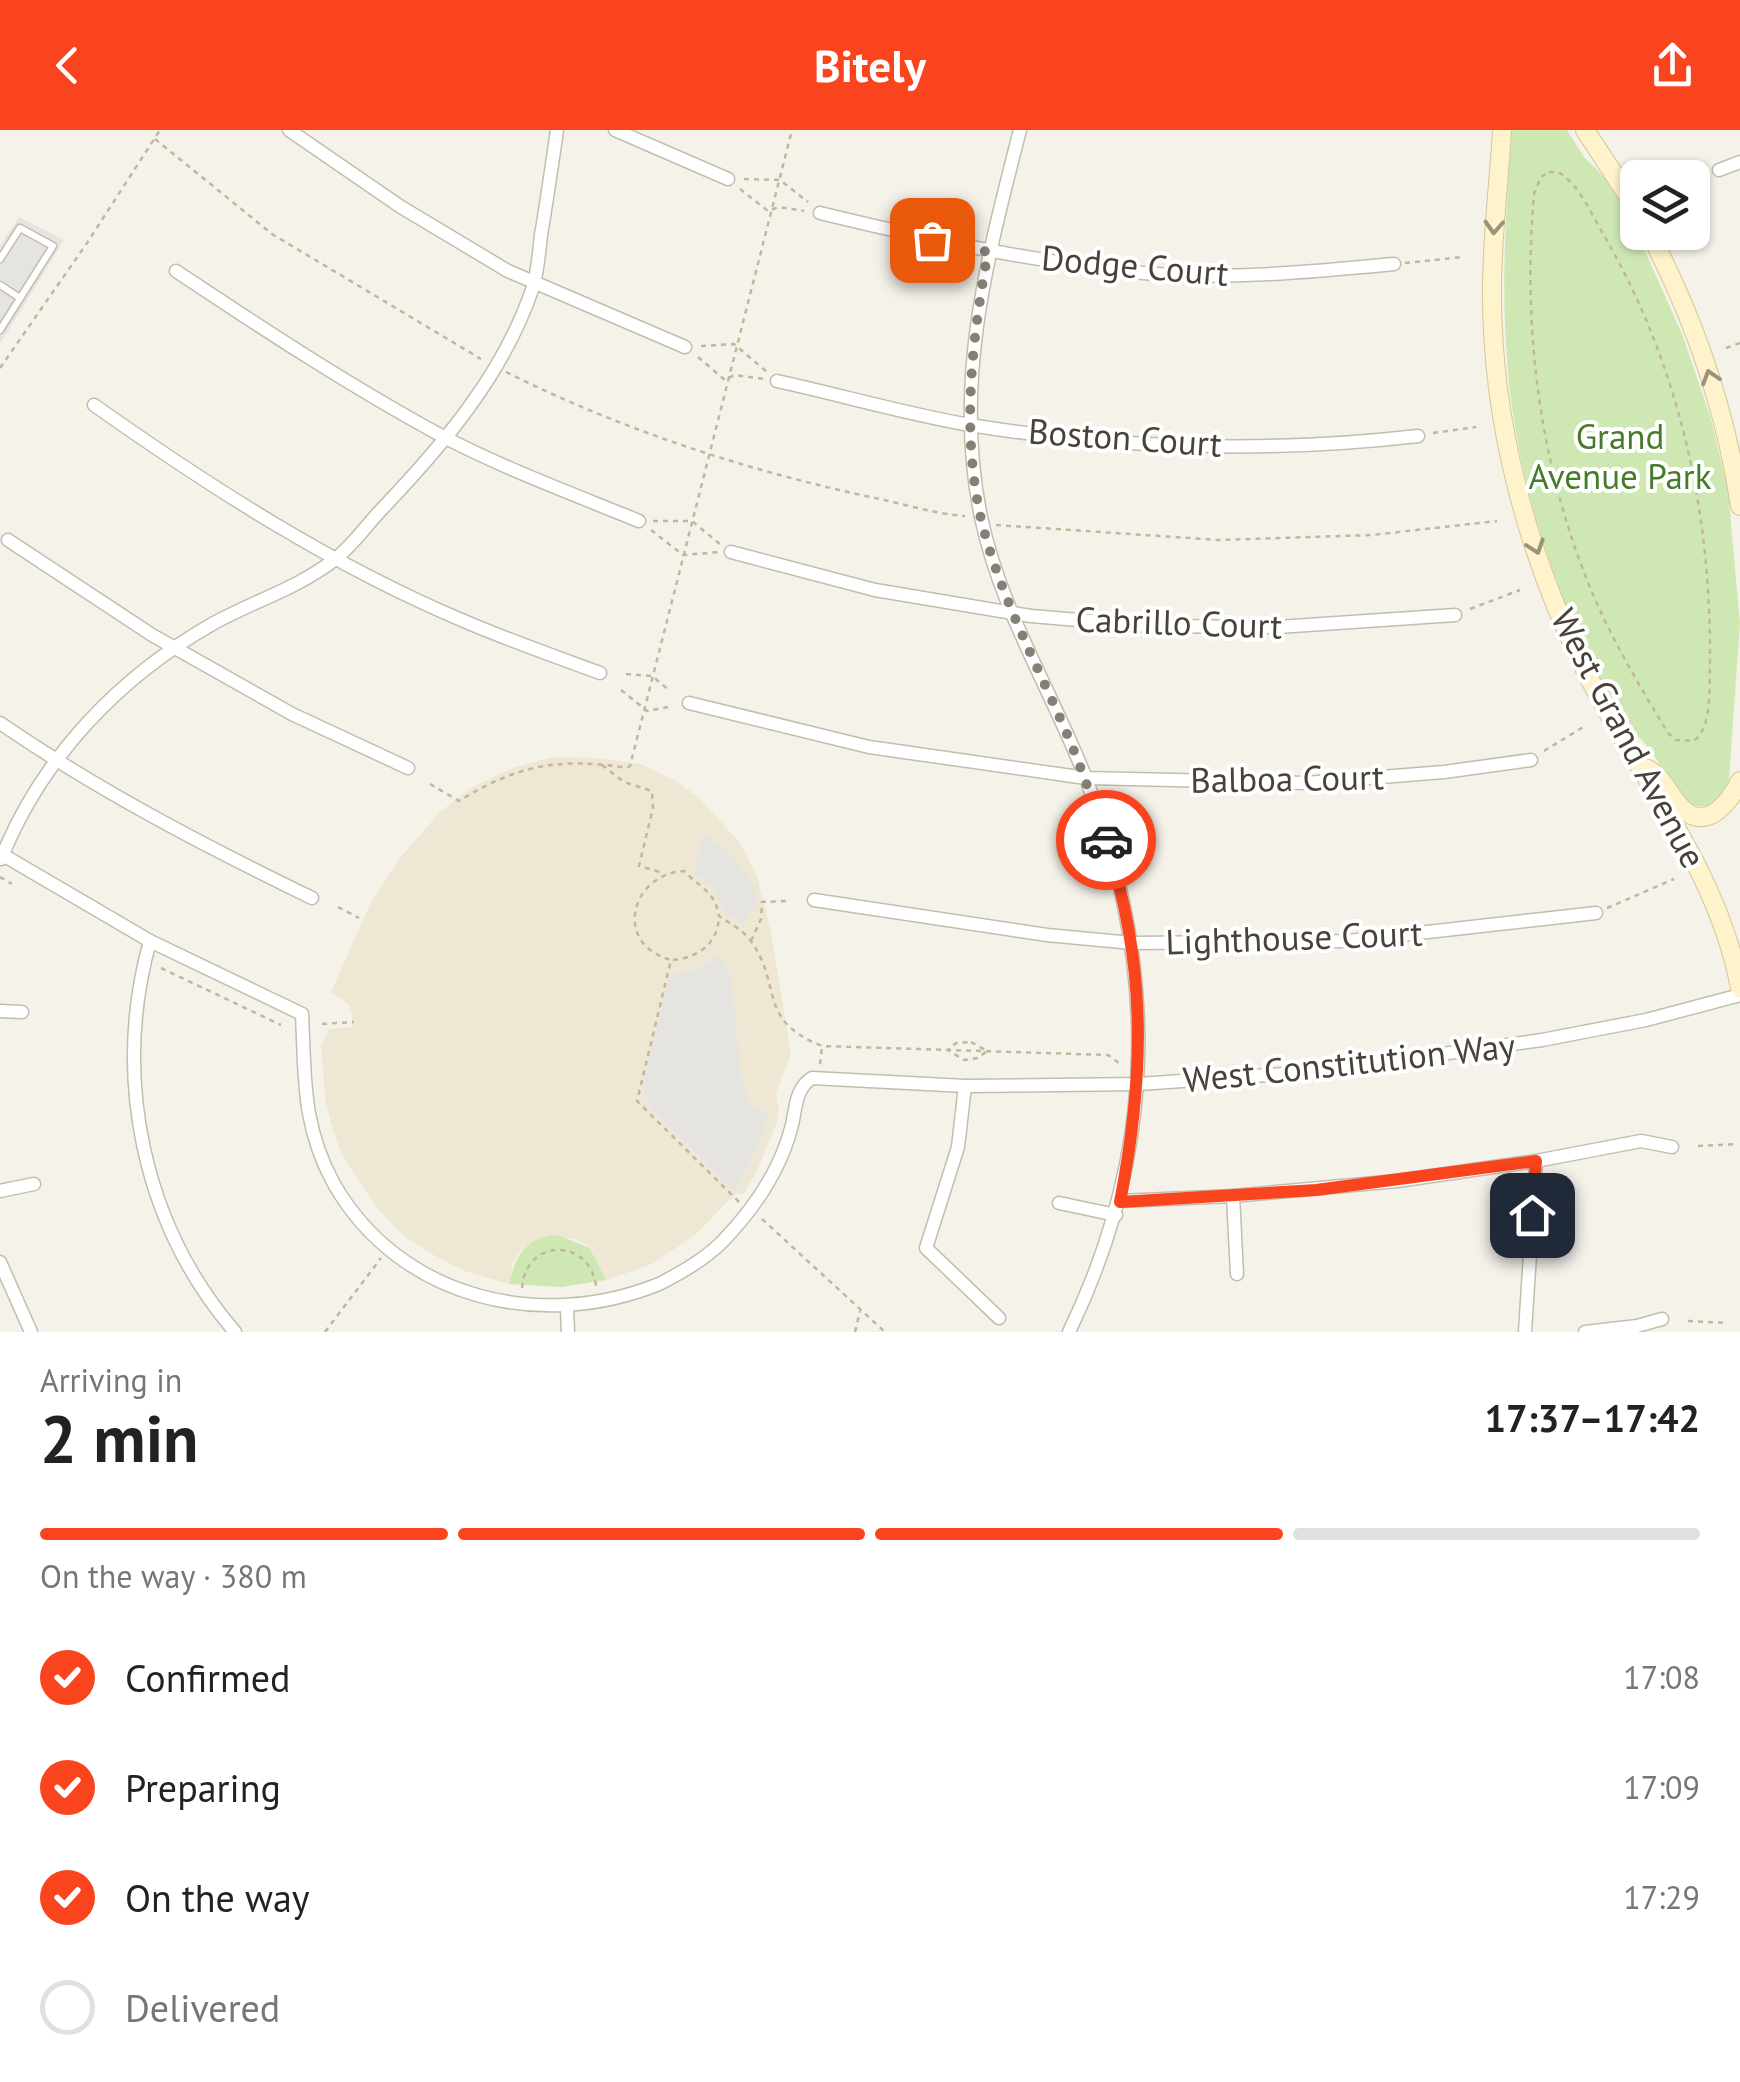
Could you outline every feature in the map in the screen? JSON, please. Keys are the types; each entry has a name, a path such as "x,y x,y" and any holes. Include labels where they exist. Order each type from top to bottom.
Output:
{"street":[{"path":"289,130 401,207 534,283 684,347"},
{"path":"558,130 534,283 496,367 446,438 336,558 292,587 174,648 121,688 55,760 14,827 1,858 150,941 302,1014 302,1080 312,1134 336,1186 355,1214 418,1272 456,1291 506,1305 567,1310 632,1296 682,1273 722,1243 764,1190 777,1166 802,1086 819,1077"},
{"path":"614,130 728,179"},
{"path":"1020,130 988,252 972,339 970,425 982,520 1012,614 1086,778 1115,867 1132,942 1139,1025 1138,1084 1118,1208 1090,1288 1068,1332"},
{"path":"1572,130 1600,152"},
{"path":"1586,130 1620,183"},
{"name":"West Grand Avenue","path":"1502,131 1492,292 1496,362 1519,495 1552,593 1586,672 1703,876 1724,928 1740,992"},
{"path":"1719,170 1740,162"},
{"name":"Dodge Court","path":"820,214 988,252 1145,273 1282,275 1394,264"},
{"path":"1658,250 1708,370 1729,446 1740,506"},
{"path":"176,271 322,367 446,438 638,520"},
{"name":"Boston Court","path":"777,381 970,425 1157,445 1334,446 1418,436"},
{"path":"94,405 186,470 336,558 462,620 600,673"},
{"path":"8,540 174,648 292,714 408,768"},
{"name":"Cabrillo Court","path":"731,552 874,590 1012,614 1150,626 1278,628 1454,615"},
{"name":"Balboa Court","path":"689,704 869,748 1086,778 1306,783 1444,772 1531,760"},
{"path":"0,723 55,760 194,841 312,898"},
{"path":"1639,763 1663,778 1684,811 1696,815 1723,808 1740,781"},
{"name":"Lighthouse Court","path":"814,900 1047,936 1132,942 1348,941 1596,913"},
{"path":"150,941 134,1022 135,1095 146,1164 190,1271 235,1332"},
{"name":"West Constitution Way","path":"819,1077 965,1086 1138,1084 1313,1072 1542,1040 1646,1020 1740,992"},
{"path":"0,1011 22,1012"},
{"path":"965,1086 958,1147 926,1248 999,1318"},
{"path":"1059,1202 1118,1208 1397,1181 1640,1141 1672,1147"},
{"path":"1525,1332 1536,1161"},
{"path":"0,1191 34,1184"},
{"path":"1233,1196 1237,1274"},
{"path":"0,1262 31,1332"},
{"path":"567,1310 568,1332"},
{"path":"1585,1332 1662,1319"}],"lane":[{"path":"0,259 20,228 53,246 0,330"},
{"path":"0,285 20,298"}],"path":[{"path":"0,368 160,130"},
{"path":"430,784 459,800 504,777 540,766 571,762 630,766 792,130"},
{"path":"155,139 272,234 479,358"},
{"path":"1710,175 1719,170"},
{"path":"1549,172 1558,172 1574,185 1620,264 1656,342 1683,426 1695,477 1708,573 1709,682 1705,726 1694,740 1676,740 1668,733 1639,684 1595,599 1558,492 1531,329 1534,194 1541,177 1549,172"},
{"path":"728,179 780,180 820,214"},
{"path":"728,179 768,211 779,208 820,214"},
{"path":"1394,264 1464,257"},
{"path":"1726,348 1740,343"},
{"path":"684,347 737,346 777,381"},
{"path":"684,347 725,380 734,375 777,381"},
{"path":"512,375 710,454 824,487 968,515"},
{"path":"1418,436 1476,427"},
{"path":"638,520 692,521 731,552"},
{"path":"638,520 683,555 731,552"},
{"path":"998,526 1219,540 1372,535 1497,521"},
{"path":"1454,615 1520,590"},
{"path":"626,674 652,676 670,692"},
{"path":"622,690 647,711 668,707"},
{"path":"1531,760 1586,726"},
{"path":"601,764 624,782 652,791 653,808 639,866 663,873 684,871 704,885 715,900 716,934 705,948 688,958 671,960 649,949 641,941 635,924 634,913 642,893 663,873"},
{"path":"0,877 12,884"},
{"path":"1596,913 1674,879"},
{"path":"751,941 761,920 762,902 787,900"},
{"path":"338,907 359,918"},
{"path":"718,916 751,941 767,973 776,1012 796,1034 822,1046 1108,1055 1118,1063"},
{"path":"671,960 638,1101 733,1198"},
{"path":"161,968 281,1025"},
{"path":"322,1024 354,1022"},
{"path":"948,1050 956,1043 971,1042 987,1051"},
{"path":"819,1077 822,1046"},
{"path":"948,1050 964,1060 978,1058 987,1051"},
{"path":"1698,1146 1736,1144"},
{"path":"764,1221 885,1332"},
{"path":"325,1332 388,1248"},
{"path":"522,1288 523,1275 532,1260 557,1249 570,1251 587,1264 596,1286"},
{"path":"856,1332 860,1310"},
{"path":"1688,1321 1727,1322"}],"shaded area":[{"path":"19,217 64,240 0,344 0,246"},
{"path":"554,757 641,764 698,797 740,843 757,876 771,932 791,1055 776,1093 776,1125 756,1173 743,1195 738,1193 729,1200 695,1235 652,1264 606,1280 590,1247 575,1239 546,1236 521,1250 513,1262 509,1284 464,1271 430,1253 404,1236 376,1207 342,1155 334,1133 326,1104 321,1046 329,1029 352,1027 348,1004 331,992 370,904 400,858 440,812 472,787 515,767"},
{"path":"703,834 732,855 753,886 758,904 747,914 746,926 724,913 714,888 694,873"},
{"path":"717,956 726,964 732,983 741,1077 751,1107 769,1114 757,1149 735,1191 651,1108 642,1087 670,975 695,971"}],"green space":[{"name":"Grand Avenue Park","path":"1512,130 1567,130 1584,157 1618,191 1620,250 1644,250 1682,334 1711,419 1728,490 1740,623 1729,779 1722,796 1711,805 1696,806 1680,796 1651,751 1616,710 1553,571 1517,441 1506,352 1506,220"},
{"path":"557,1235 590,1248 606,1280 562,1287 509,1284 524,1250 537,1240"}],"way so far":[{"path":"932,240 988,252 972,339 971,437 982,520 1012,614 1086,778 1106,840"}],"route":[{"path":"1106,840 1132,942 1139,1025 1137,1102 1120,1202 1316,1190 1536,1161 1532,1215"}]}
